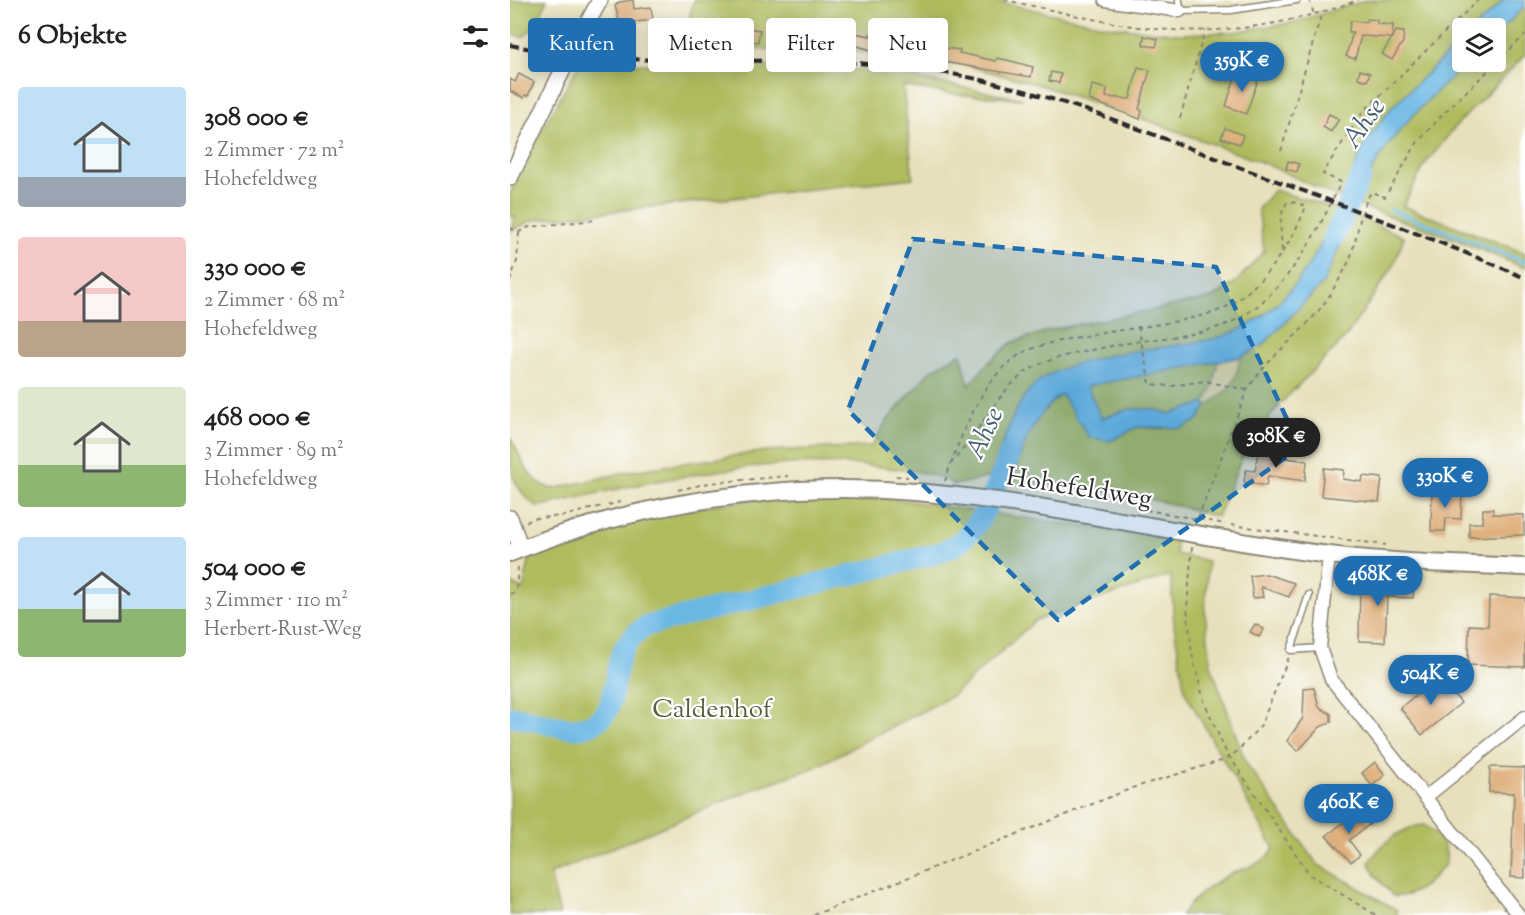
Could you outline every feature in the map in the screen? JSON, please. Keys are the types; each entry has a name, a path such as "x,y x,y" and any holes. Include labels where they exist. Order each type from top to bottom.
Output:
{"main road":[{"name":"Hohefeldweg","path":"515,551 598,523 710,500 814,491 947,496 1196,526 1329,555 1412,563 1525,567"}],"street":[{"path":"510,178 570,55 600,0"},
{"path":"1105,0 1179,5"},
{"path":"510,518 515,551"},
{"path":"1329,555 1320,648 1331,679 1519,915"},
{"path":"1426,797 1525,717"}],"lane":[{"path":"1179,5 1231,10 1297,0"},
{"path":"1309,595 1291,650 1320,648"}],"path":[{"path":"1004,0 1118,24 1156,29 1205,30 1271,24 1322,12 1358,0"},
{"path":"1309,0 1314,14"},
{"path":"950,464 976,435 1006,391 1027,371 1077,353 1227,324 1251,310 1282,283 1324,218 1341,182 1323,174 1324,169 1355,122 1395,79 1478,0"},
{"path":"1281,151 1322,12"},
{"path":"1180,118 1205,30"},
{"path":"1376,915 1310,875 1229,757 1204,701 1190,640 1187,606 1196,526 1247,390 1258,374 1330,295 1349,260 1356,227 1371,192 1385,197 1424,135 1525,35"},
{"path":"947,496 950,464 982,396 1001,370 1020,354 1075,338 1214,312 1248,291 1282,251 1299,225 1306,206 1289,201 1284,206 1281,220 1282,251"},
{"path":"519,232 529,227 595,220"},
{"path":"510,228 519,232"},
{"path":"510,280 517,261 519,232"},
{"path":"1138,327 1150,384 1156,386 1205,381 1247,390"},
{"path":"1145,510 1196,526 1362,543"},
{"path":"510,594 516,592 519,575 515,551"},
{"path":"813,915 1135,787 1229,757 1238,751 1261,725 1270,708 1291,650"}],"highlighted area":[{"path":"913,239 1216,267 1300,447 1058,620 848,410"}],"green space":[{"path":"510,0 547,0 540,18 528,18 528,32 523,37 510,34"},
{"path":"694,0 990,0 1108,26 1179,34 1232,32 1291,23 1367,0 1504,0 1485,18 1452,18 1452,50 1392,107 1365,143 1342,199 1266,164 1152,122 1037,84 948,63 948,18 868,18 868,53 856,51 856,18 766,18 766,49 754,49 754,18 689,18"},
{"path":"1525,6 1525,55 1456,126 1426,163 1403,206 1525,253 1525,268 1447,236 1357,205 1365,183 1389,144 1419,109 1457,72 1506,72 1506,25"},
{"path":"636,64 648,64 648,72 754,72 754,66 766,66 766,72 856,72 856,69 1023,99 951,94 903,86 913,178 534,220 510,231 515,216 510,216 510,194 527,156 575,72 636,72"},
{"path":"1274,190 1337,209 1318,250 1292,288 1259,319 1239,330 1217,338 1187,344 1110,355 1070,366 1040,380 1019,404 990,477 955,485 931,475 889,468 845,464 756,466 668,479 537,507 521,492 513,477 510,437 529,473 539,483 552,489 631,471 766,451 872,446 886,422 930,371 961,353 969,385 987,364 1011,343 1050,330 1212,298 1237,281 1264,251 1258,209"},
{"path":"1354,215 1404,237 1393,267 1345,338 1280,404 1263,426 1241,460 1217,517 1141,497 1064,486 1012,483 1019,458 1035,423 1061,394 1073,409 1110,441 1137,427 1163,429 1189,408 1170,414 1153,409 1130,409 1101,418 1087,386 1240,357 1262,346 1323,283"},
{"name":"Caldenhof","path":"795,495 888,498 1176,540 1176,554 1208,561 1205,612 1211,665 1246,763 1317,864 1397,910 1397,915 1181,915 1212,886 1230,874 1264,860 1274,849 1185,692 1174,626 1171,575 1036,620 952,696 811,769 763,785 550,874 560,915 510,915 510,582 523,590 531,551 586,532 682,509"},
{"path":"1424,825 1434,832 1444,845 1446,863 1423,887 1409,894 1393,896 1375,875 1369,863 1392,838 1408,829"}],"sand":[{"path":"1240,357 1234,381 1221,396 1207,406 1205,403 1212,389 1218,361"}],"water":[{"path":"1504,0 1525,0 1525,6 1506,25 1506,18 1485,18"},
{"path":"1452,50 1452,72 1457,72 1419,109 1389,144 1365,183 1357,205 1342,199 1365,143 1392,107"},
{"path":"1337,209 1354,215 1323,283 1262,346 1240,357 1087,386 1101,418 1130,409 1153,409 1170,414 1205,403 1207,406 1198,420 1182,428 1137,427 1110,441 1089,437 1061,394 1035,423 1019,458 1012,483 990,477 1019,405 1040,380 1062,369 1095,359 1217,338 1259,319 1292,288 1306,270"}],"building":[{"path":"633,0 634,9 651,7 653,18 636,22 636,18 618,18 615,6 619,2"},
{"path":"1367,19 1377,20 1377,24 1393,25 1392,38 1361,36 1355,59 1346,56 1353,32 1349,32 1350,21 1366,22"},
{"path":"754,29 760,30 758,42 754,41"},
{"path":"1396,31 1404,32 1403,42 1392,60 1382,54"},
{"path":"856,33 868,36 868,49 856,46"},
{"path":"1144,36 1158,39 1156,47 1143,45"},
{"path":"948,49 960,50 959,53 996,61 997,58 1033,67 1031,77 948,63"},
{"path":"1138,67 1150,70 1139,109 1142,111 1140,119 1089,100 1092,85 1107,89 1106,97 1130,99"},
{"path":"1360,70 1370,73 1367,81 1358,78"},
{"path":"1051,72 1061,74 1059,83 1049,81"},
{"path":"519,74 534,82 528,96 525,95 524,98 510,91 510,79 515,82"},
{"path":"1236,74 1258,80 1246,114 1226,106"},
{"path":"1329,114 1339,119 1331,132 1323,127"},
{"path":"1225,128 1243,135 1240,144 1221,138"},
{"path":"1288,161 1299,164 1297,172 1286,169"},
{"path":"1258,451 1271,453 1271,456 1307,461 1305,481 1268,476 1266,486 1244,482 1246,470 1255,471"},
{"path":"1324,468 1344,470 1343,479 1362,482 1363,476 1382,478 1379,502 1321,496"},
{"path":"1432,492 1462,493 1461,519 1446,518 1445,531 1431,531"},
{"path":"1483,509 1493,509 1493,514 1524,515 1524,535 1469,537 1469,523 1482,523"},
{"path":"1266,574 1294,583 1289,597 1261,587 1263,597 1253,598 1250,576"},
{"path":"1360,581 1414,583 1413,598 1387,597 1385,642 1359,641"},
{"path":"1489,596 1525,598 1525,667 1468,665 1469,625 1488,626"},
{"path":"1255,624 1264,629 1259,637 1250,632"},
{"path":"1439,676 1461,703 1422,735 1400,708"},
{"path":"1314,688 1319,707 1331,714 1331,722 1320,727 1298,751 1287,741 1303,718 1304,689"},
{"path":"1375,762 1385,775 1372,786 1362,773"},
{"path":"1490,767 1525,768 1525,878 1511,877 1514,793 1489,792"},
{"path":"1359,810 1370,824 1349,840 1360,855 1351,862 1326,836"}],"waterway":[{"name":"Ahse","path":"1333,239 1361,177"},
{"path":"1391,210 1525,262"},
{"name":"Ahse","path":"510,716 562,727 587,726 598,720 608,710 622,653 627,643 646,626 939,553 956,545 969,533 984,512 1010,452"}],"railway":[{"path":"510,45 612,58 870,64 921,69 1003,85 1122,123 1419,234 1525,278"}]}
